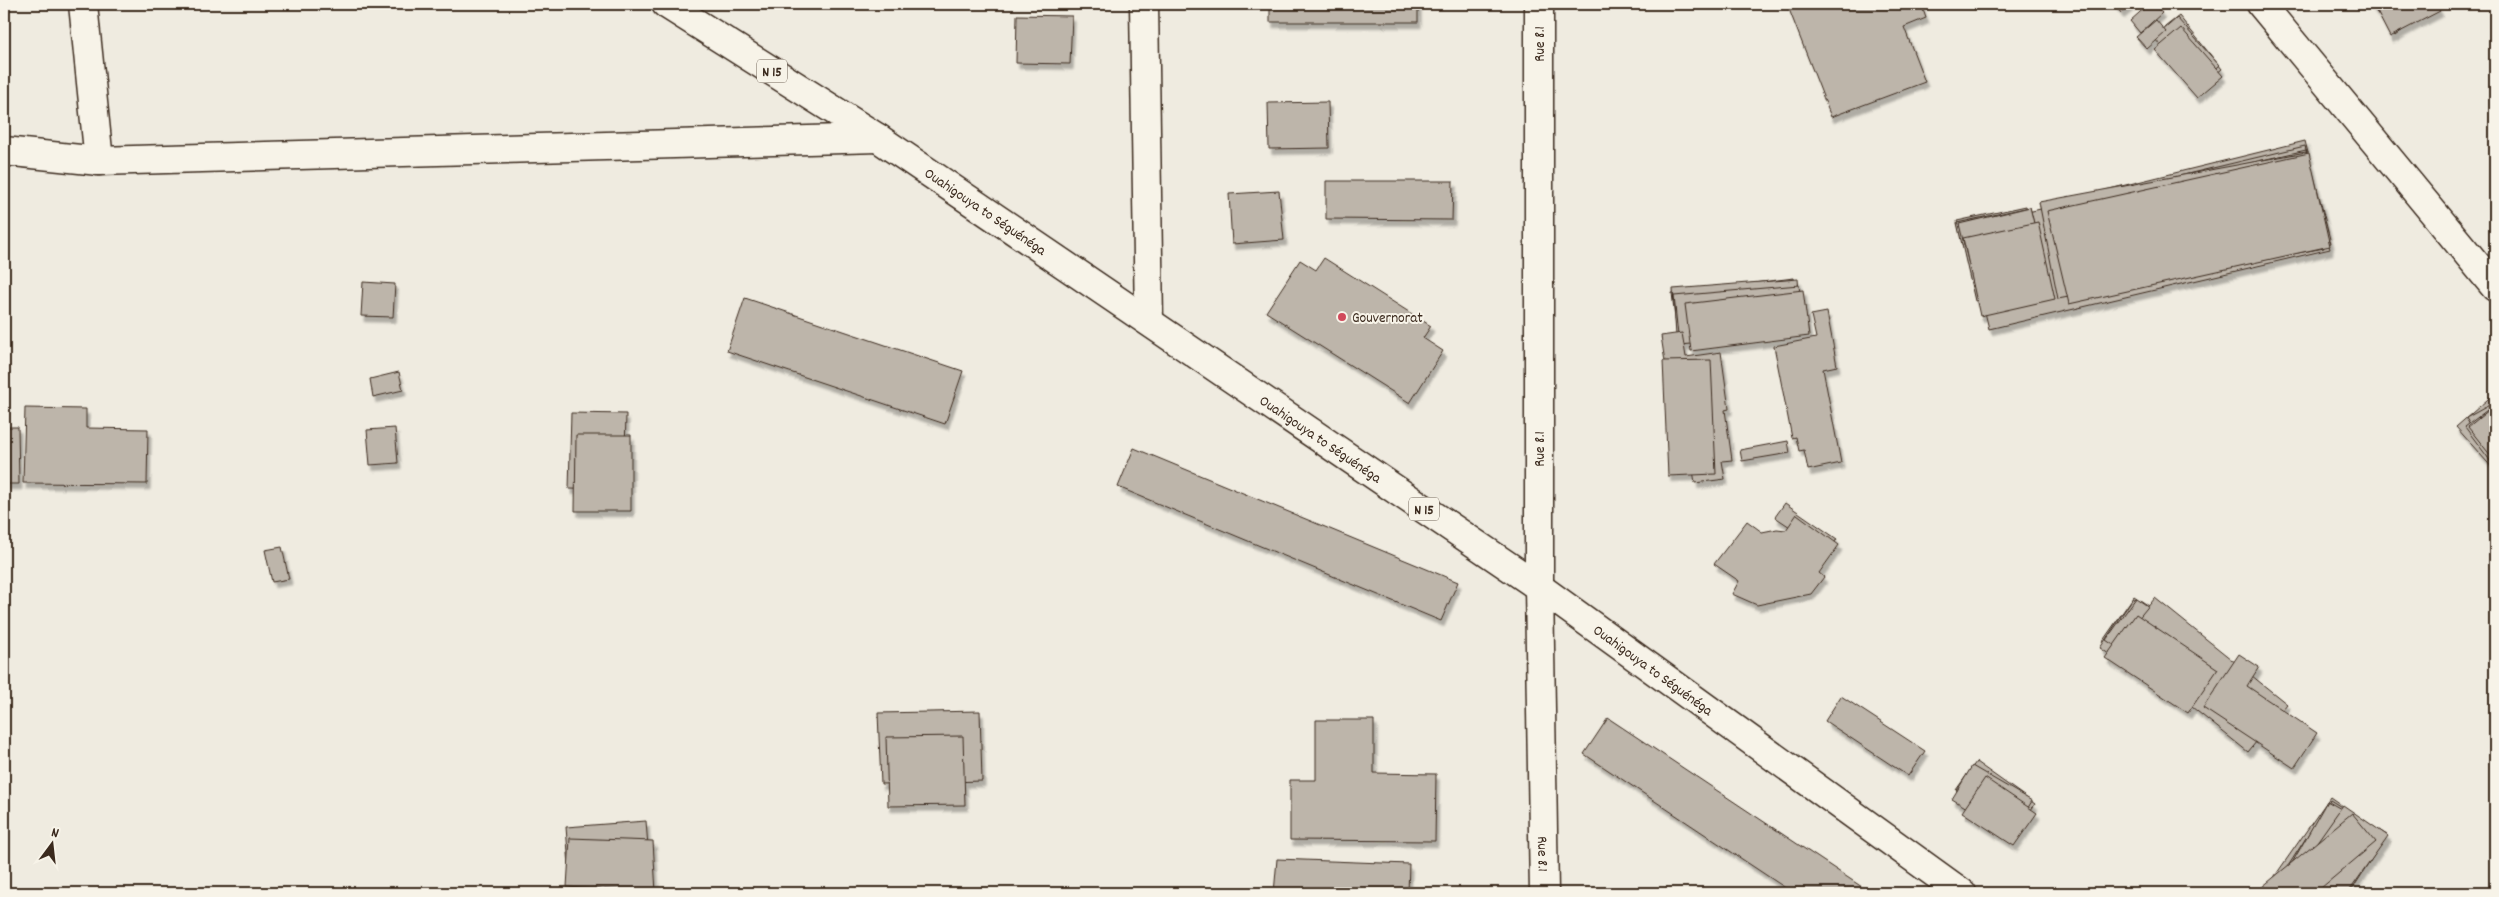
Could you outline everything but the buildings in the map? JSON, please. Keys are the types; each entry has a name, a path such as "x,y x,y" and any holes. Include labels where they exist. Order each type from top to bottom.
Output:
{"street":[{"path":"84,4 99,160"},
{"name":"Ouahigouya to Séguénéga","path":"666,4 878,138 1539,587 1962,893"},
{"path":"1144,4 1149,321"},
{"name":"Rue 8.1","path":"1540,4 1539,587 1544,893"},
{"path":"2261,4 2495,287"},
{"path":"4,151 99,160 878,138"}],"place":[{"name":"Gouvernorat","path":"1342,317"}]}
